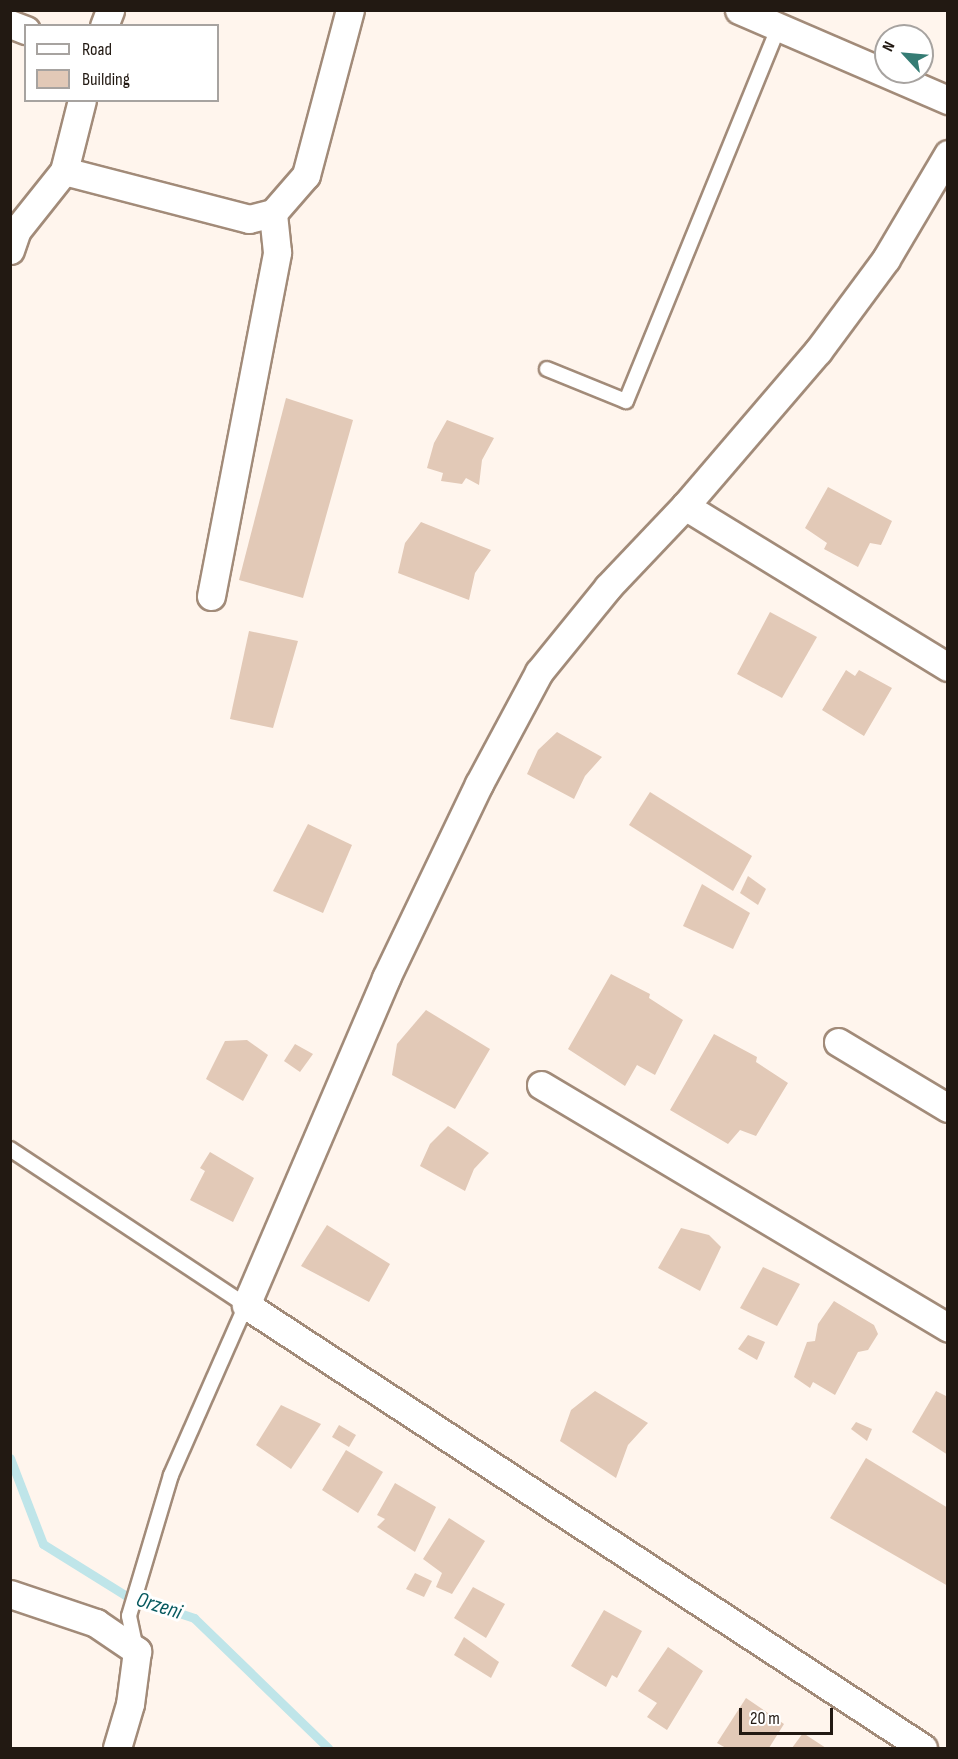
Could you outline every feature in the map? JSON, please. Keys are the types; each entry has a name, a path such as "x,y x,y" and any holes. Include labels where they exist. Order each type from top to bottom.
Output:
{"street":[{"path":"64,171 249,219 273,213 306,175 350,10"},
{"path":"739,10 948,100"},
{"path":"10,250 17,230 64,171 81,102"},
{"path":"923,1749 246,1305 386,978 479,784 539,672 608,587 685,506 818,351 886,259 948,154"},
{"path":"211,596 277,252 273,213"},
{"path":"685,506 948,668"},
{"path":"838,1042 948,1108"},
{"path":"541,1085 948,1328"},
{"path":"10,1594 96,1623 137,1651 130,1704 117,1749"}],"lane":[{"path":"547,369 626,401 779,27"},
{"path":"10,1149 246,1305 171,1475 129,1616 137,1651"}],"building":[{"path":"286,398 353,420 303,598 239,580"},
{"path":"447,420 494,438 482,460 479,485 466,478 462,484 441,481 443,473 427,468 434,443"},
{"path":"828,487 892,521 881,545 870,543 858,567 824,549 827,543 805,528"},
{"path":"421,522 491,550 475,573 469,600 398,573 405,543"},
{"path":"770,612 817,637 782,698 737,674"},
{"path":"249,631 298,641 273,728 230,719"},
{"path":"846,670 855,676 859,670 892,688 864,736 822,710"},
{"path":"557,732 602,757 585,776 574,799 527,774 538,750"},
{"path":"650,792 752,856 733,891 629,825"},
{"path":"308,824 352,845 323,913 273,891"},
{"path":"748,876 766,889 758,905 740,893"},
{"path":"702,884 750,913 733,949 683,926"},
{"path":"611,974 650,994 649,998 683,1020 655,1075 637,1065 625,1086 568,1049"},
{"path":"426,1010 490,1049 455,1109 392,1075 397,1044"},
{"path":"714,1034 757,1057 756,1062 788,1083 756,1136 740,1130 728,1144 670,1110"},
{"path":"247,1040 268,1055 243,1101 206,1079 225,1041"},
{"path":"295,1044 313,1054 300,1072 284,1061"},
{"path":"448,1126 489,1153 474,1169 465,1191 420,1166 430,1144"},
{"path":"210,1152 254,1178 233,1222 190,1200 205,1171 200,1168"},
{"path":"327,1225 390,1264 369,1302 301,1266"},
{"path":"681,1228 709,1235 721,1247 700,1291 658,1268"},
{"path":"763,1267 800,1284 777,1326 740,1308"},
{"path":"834,1301 874,1325 878,1334 868,1350 858,1352 835,1395 813,1382 810,1388 794,1377 807,1342 815,1341 818,1324"},
{"path":"748,1335 765,1342 757,1360 738,1349"},
{"path":"595,1391 648,1423 628,1445 616,1478 560,1441 571,1410"},
{"path":"936,1391 948,1397 948,1455 912,1432"},
{"path":"281,1405 321,1424 291,1469 256,1445"},
{"path":"856,1422 872,1429 867,1441 851,1429"},
{"path":"339,1425 356,1435 349,1447 332,1437"},
{"path":"346,1450 383,1472 358,1513 322,1490"},
{"path":"866,1458 948,1508 948,1586 830,1518"},
{"path":"395,1483 436,1507 415,1552 377,1527 385,1519 377,1515"},
{"path":"449,1518 485,1541 452,1594 436,1587 442,1573 423,1559"},
{"path":"415,1573 432,1581 424,1597 406,1589"},
{"path":"473,1587 505,1604 486,1638 454,1618"},
{"path":"604,1610 642,1631 617,1678 612,1675 606,1687 571,1666"},
{"path":"464,1637 499,1662 491,1678 454,1655"},
{"path":"668,1647 703,1671 667,1730 647,1717 657,1703 638,1691"},
{"path":"746,1698 784,1724 769,1748 726,1748 717,1743"},
{"path":"803,1733 826,1748 792,1748"}],"waterway":[{"name":"Orzeni","path":"10,1458 43,1544 125,1595 194,1618 328,1748"}]}
